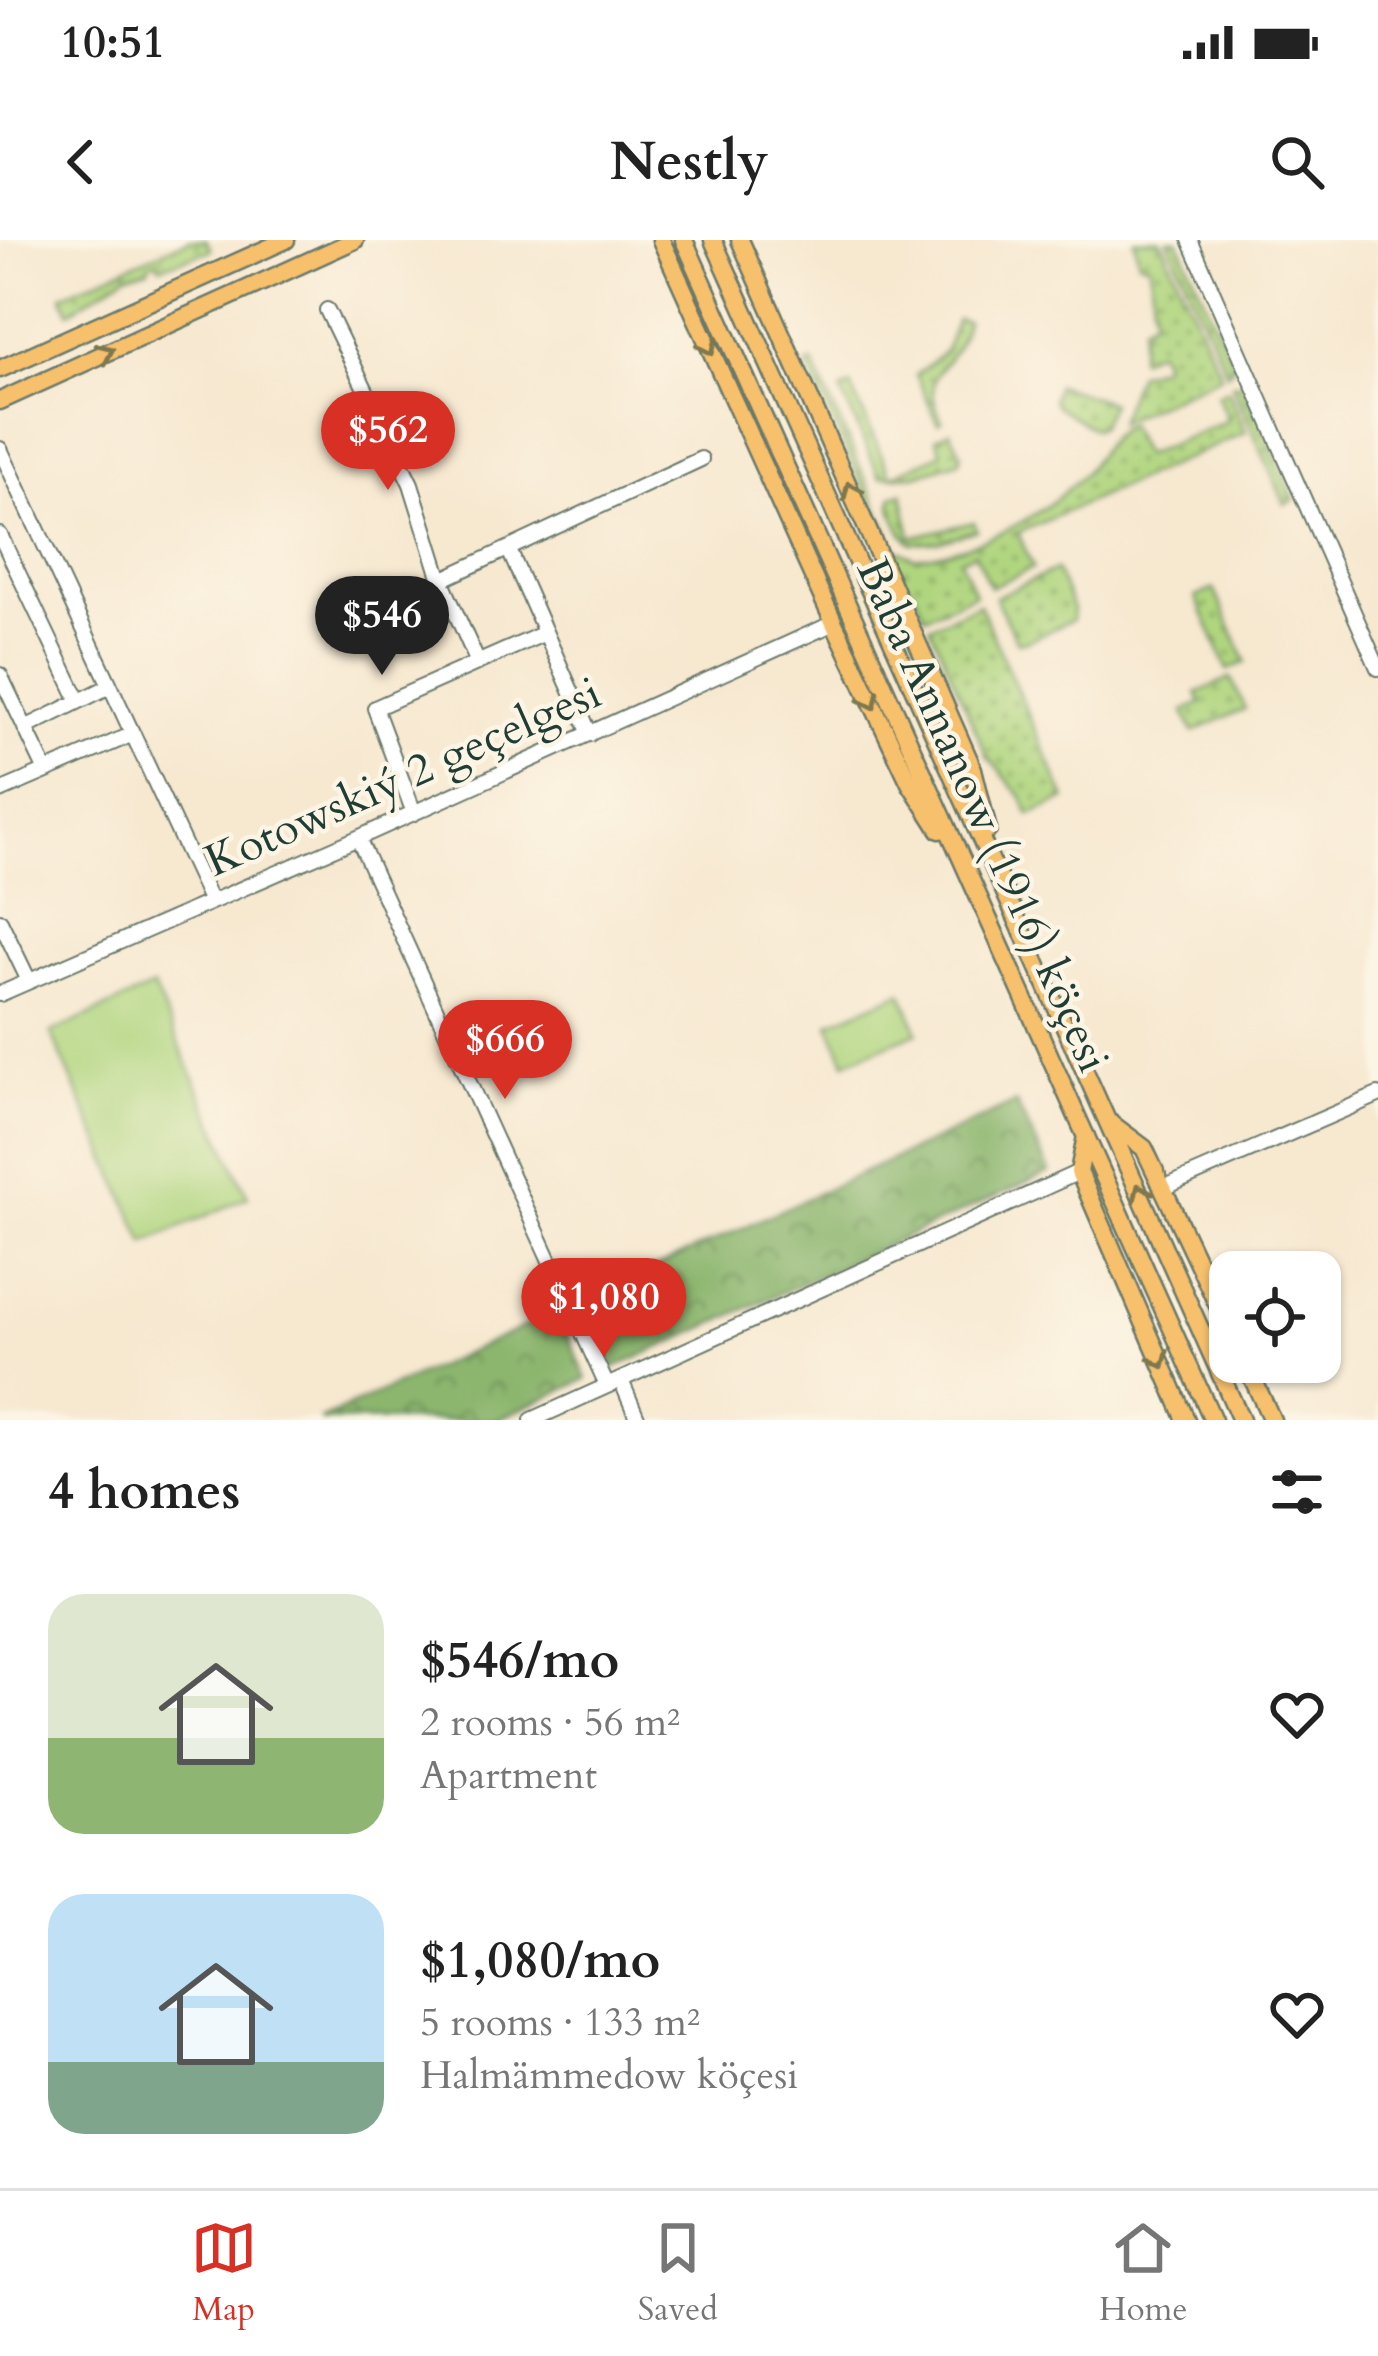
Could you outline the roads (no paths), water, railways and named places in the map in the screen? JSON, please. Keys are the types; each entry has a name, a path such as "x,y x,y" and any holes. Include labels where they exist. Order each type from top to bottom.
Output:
{"main road":[{"path":"0,369 286,240"},
{"path":"0,401 355,240"},
{"path":"661,240 910,783 974,885"},
{"name":"Baba Annanow (1916) köçesi","path":"684,240 1213,1420"},
{"name":"Baba Annanow (1916) köçesi","path":"713,240 1241,1420"},
{"path":"740,240 973,769 998,872"},
{"path":"1107,1120 1144,1148 1209,1285"},
{"path":"1087,1135 1078,1172 1186,1420"},
{"path":"1255,1383 1272,1420"}],"street":[{"path":"1190,240 1378,668"},
{"path":"327,310 411,484 441,580 478,663"},
{"path":"0,449 5,477 212,902"},
{"path":"441,580 701,459"},
{"path":"0,535 79,701"},
{"path":"508,550 590,734"},
{"name":"Kotowskiý 2 geçelgesi","path":"0,994 414,814 834,623"},
{"path":"414,814 375,708 545,633"},
{"path":"0,675 46,771"},
{"path":"26,728 110,686"},
{"path":"0,791 133,734"},
{"path":"358,838 614,1383 638,1420"},
{"path":"0,921 29,981"},
{"path":"1163,1188 1378,1096"},
{"path":"532,1420 1078,1172"}]}
